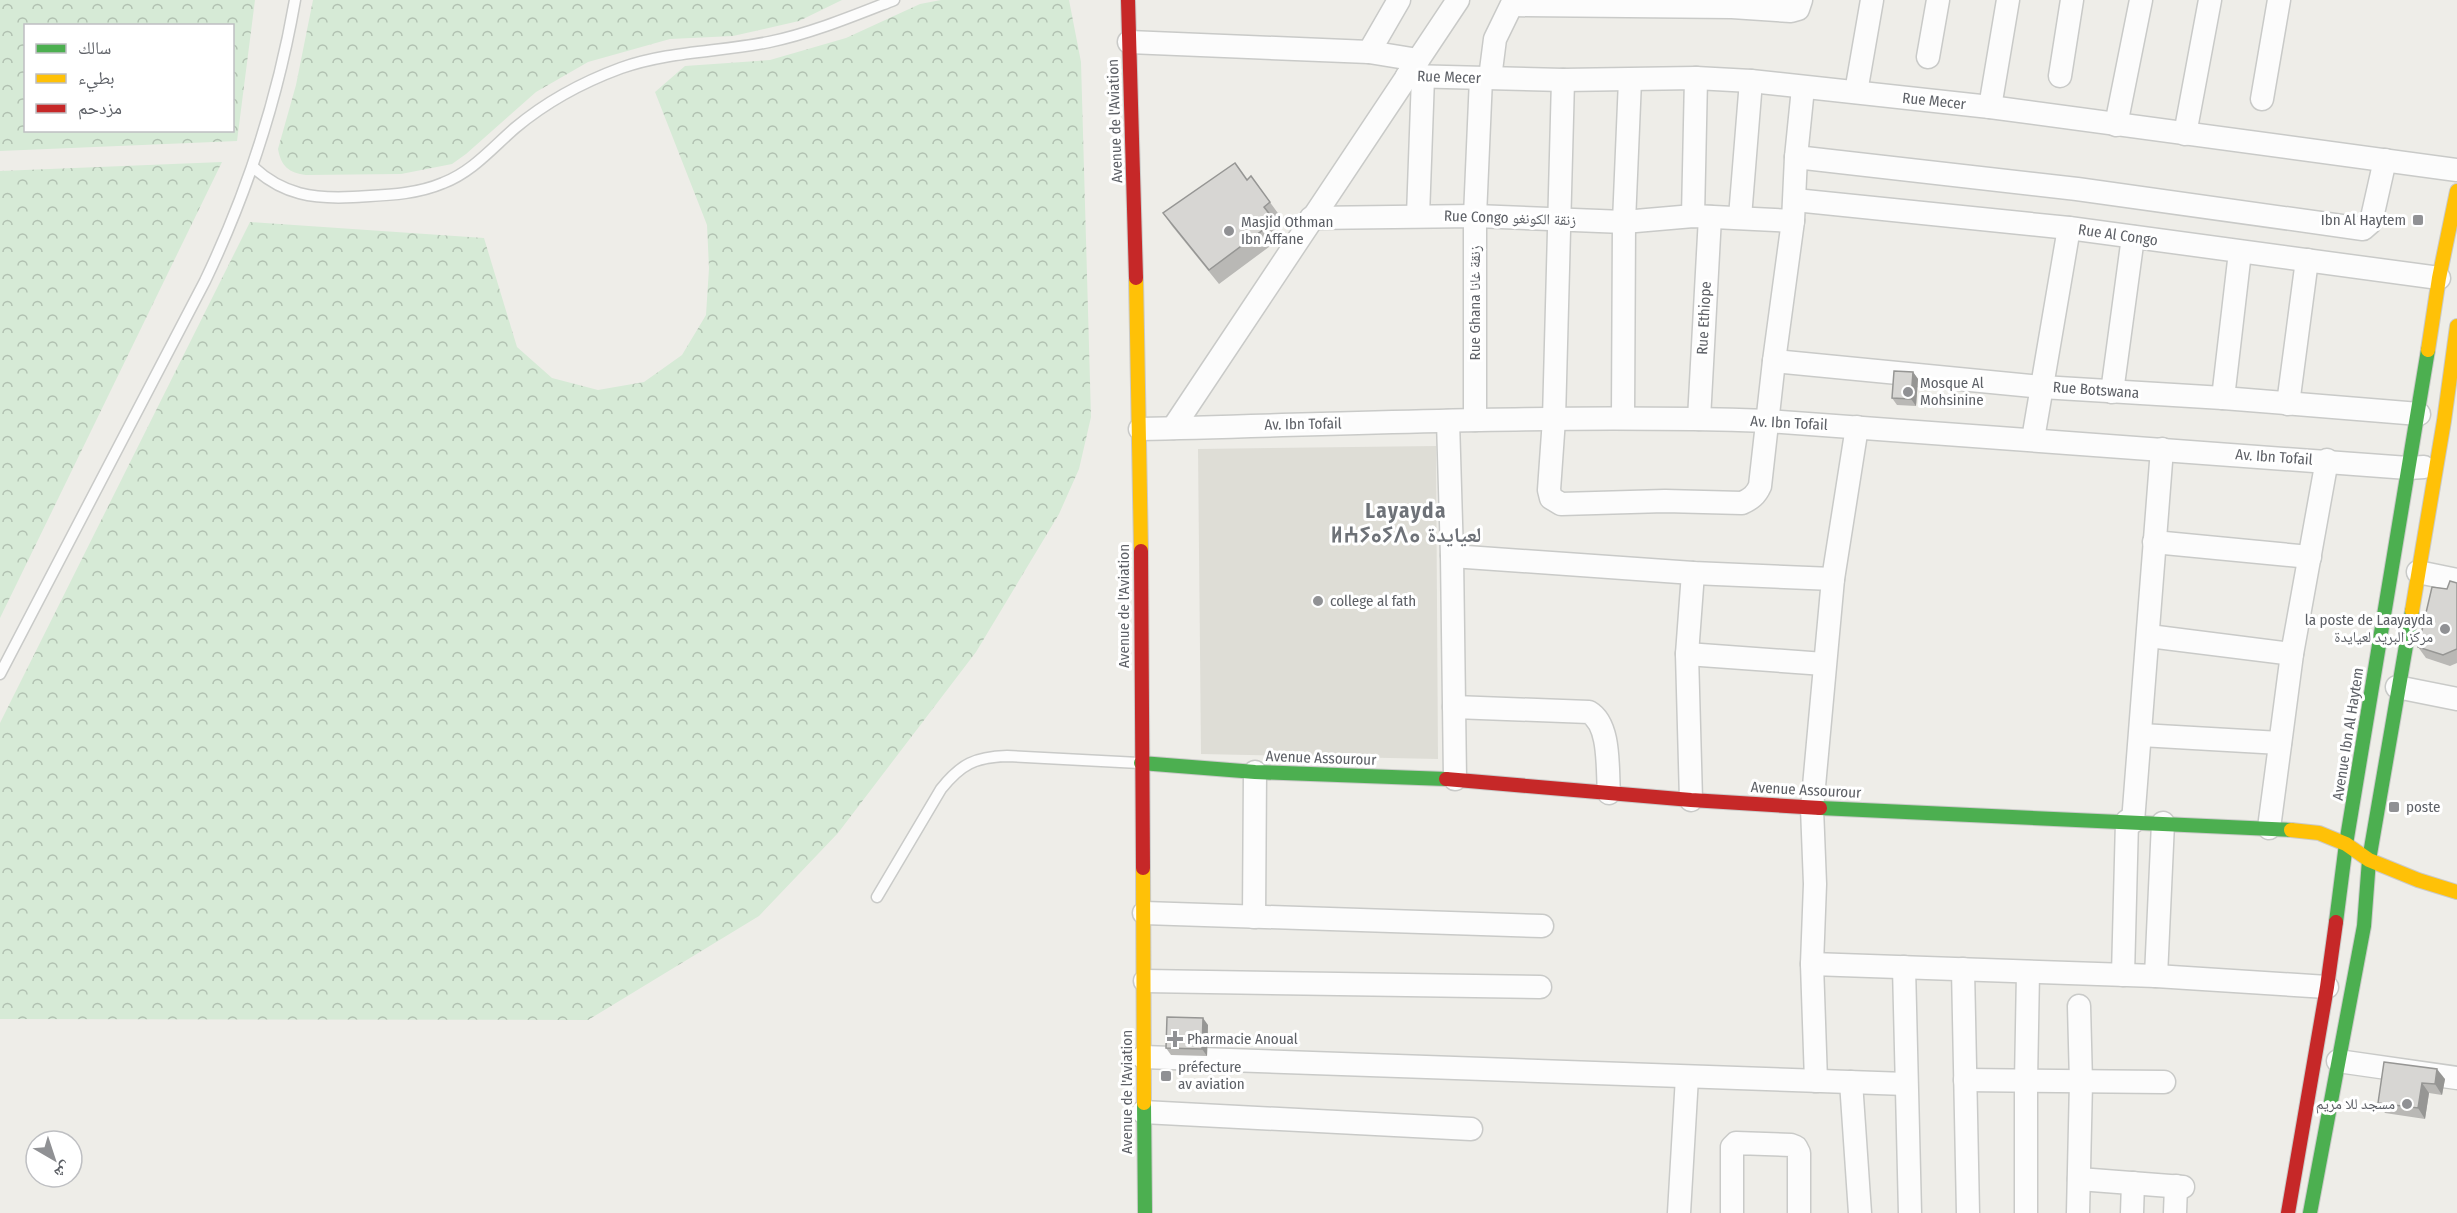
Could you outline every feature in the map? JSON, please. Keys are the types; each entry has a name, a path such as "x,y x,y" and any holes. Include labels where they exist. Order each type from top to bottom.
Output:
{"street":[{"name":"Avenue de l'Aviation","path":"1128,0 1140,429 1145,1213"},
{"path":"1369,52 1399,0"},
{"path":"1173,428 1311,218 1416,71 1458,0"},
{"path":"1513,2 1732,4 1795,11 1800,6 1801,0"},
{"path":"1856,92 1872,0"},
{"path":"1928,57 1938,0"},
{"path":"1990,107 2008,0"},
{"path":"2060,76 2072,0"},
{"path":"2116,125 2140,0"},
{"path":"2185,134 2210,0"},
{"path":"2262,99 2279,0"},
{"name":"Rue Ghana زنقة غانا","path":"1475,420 1475,216 1485,78 1494,39 1513,2"},
{"name":"Rue Mecer","path":"1129,42 1369,52 1416,71 1485,78 1563,80 1696,78 1751,81 1990,107 2457,170"},
{"path":"1416,71 1418,216"},
{"name":"Rue Ethiope","path":"1696,78 1701,217 1699,419"},
{"path":"1563,80 1561,220 1554,419 1549,490 1551,498 1562,504 1665,501 1742,503 1751,499 1760,486 1794,211 1796,157 1803,88"},
{"path":"1623,418 1624,222 1630,80"},
{"path":"1740,217 1751,81"},
{"path":"1796,157 2077,189 2363,229 2372,222 2385,160"},
{"name":"Avenue Ibn Al Haytem","path":"2288,1213 2327,987 2346,844 2408,468 2419,414 2439,278 2457,191"},
{"name":"Rue Al Congo","path":"1740,217 1794,211 2069,228 2439,278"},
{"name":"Rue Congo زنقة الكونغو","path":"1311,218 1475,216 1624,222 1740,217"},
{"path":"2033,439 2069,228"},
{"path":"2112,392 2133,237"},
{"path":"2223,398 2241,252"},
{"path":"2288,404 2307,260"},
{"path":"2310,1213 2364,926 2369,860 2436,466 2451,421 2457,326"},
{"name":"Rue Botswana","path":"1774,361 2042,387 2223,398 2419,414"},
{"name":"Av. Ibn Tofail","path":"1140,429 1475,420 1699,419 1768,421 2033,439 2408,468 2436,466"},
{"path":"1448,421 1455,779"},
{"path":"1816,1081 1812,964 1815,884 1812,808 1833,579 1857,427"},
{"path":"2123,975 2130,821 2149,636 2162,449"},
{"path":"2269,828 2292,654 2327,460"},
{"path":"2154,542 2310,557"},
{"path":"1452,556 1693,573 1833,579"},
{"path":"2418,572 2457,580"},
{"path":"1691,800 1687,654 1693,573"},
{"path":"2149,636 2292,654"},
{"path":"1687,654 1824,664"},
{"path":"2397,687 2457,699"},
{"path":"1454,706 1589,712 1597,717 1604,728 1609,793"},
{"path":"2140,735 2280,743"},
{"name":"Avenue Assourour","path":"1141,763 1255,772 1455,779 1691,800 1812,808 2269,828 2319,833 2346,844 2369,860 2418,880 2457,892"},
{"path":"1254,917 1255,772"},
{"path":"2156,976 2163,823"},
{"path":"1144,914 1542,926"},
{"path":"1812,964 2156,976 2327,987"},
{"path":"1904,967 1910,1213"},
{"path":"1963,969 1968,1213"},
{"path":"2026,1213 2028,972"},
{"path":"1144,981 1540,987"},
{"path":"2078,1213 2081,1082 2079,1006"},
{"path":"1143,1057 1906,1084"},
{"path":"2338,1061 2457,1078"},
{"path":"1679,1213 1687,1077"},
{"path":"1965,1080 2164,1082"},
{"path":"1851,1082 1860,1213"},
{"path":"1143,1112 1471,1129"},
{"path":"1732,1213 1732,1147 1736,1143 1797,1147 1799,1153 1799,1213"},
{"path":"2079,1179 2180,1186 2175,1213"},
{"path":"2132,1213 2133,1183"}],"lane":[{"path":"0,675 205,281 234,218 253,167 282,68 295,0"},
{"path":"253,167 286,190 312,198 395,194 428,189 471,168 542,108 569,92 613,72 672,55 769,42 802,34 894,0"},
{"path":"877,897 940,789 953,774 969,762 988,757 1007,756 1141,763"}],"shaded area":[{"name":"college al fath","path":"1436,446 1438,759 1201,754 1198,449"}],"green space":[{"path":"0,0 255,0 237,141 0,151"},
{"path":"313,0 842,0 799,21 733,36 670,39 588,62 536,92 452,164 401,174 306,175 287,168 281,160 278,149 296,85"},
{"path":"941,0 1069,0 1081,62 1091,417 1079,469 1059,514 976,652 838,833 759,916 588,1020 0,1019 0,723 250,222 484,238 517,347 552,378 598,390 644,382 682,355 706,315 709,268 707,225 655,92 685,66 770,60 846,38 920,4"},
{"path":"222,162 0,618 0,171"}],"building":[{"name":"Masjid Othman Ibn Affane","path":"1235,163 1247,180 1251,176 1270,202 1264,207 1275,221 1209,270 1163,213"},
{"path":"1894,371 1913,372 1911,399 1892,398"},
{"name":"la poste de Laayayda مركز البريد لعيايدة","path":"2450,581 2457,583 2457,649 2443,655 2418,647 2432,587 2447,589"},
{"path":"1167,1017 1203,1018 1202,1049 1166,1048"},
{"path":"2384,1062 2437,1069 2435,1084 2422,1083 2418,1108 2378,1103"}],"traffic: fast":[{"path":"2336,922 2346,844 2428,350"},
{"path":"2310,1213 2364,926 2369,860 2412,611"},
{"path":"1141,763 1255,772 1446,779"},
{"path":"1820,808 2291,830"},
{"path":"1144,1103 1145,1213"}],"traffic: slow":[{"path":"2428,350 2439,278 2457,191"},
{"path":"1136,278 1141,551"},
{"path":"2412,611 2444,421 2457,326"},
{"path":"2291,830 2319,833 2346,844 2369,860 2418,880 2457,892"},
{"path":"1143,868 1144,1103"}],"traffic: jam":[{"path":"1128,0 1136,278"},
{"path":"1141,551 1143,868"},
{"path":"1446,779 1691,800 1820,808"},
{"path":"2288,1213 2336,922"}],"place":[{"name":"Ibn Al Haytem","path":"2418,220"},
{"name":"Masjid Othman Ibn Affane","path":"1229,231"},
{"name":"Mosque Al Mohsinine","path":"1908,392"},
{"name":"college al fath","path":"1318,601"},
{"name":"la poste de Laayayda مركز البريد لعيايدة","path":"2445,629"},
{"name":"poste","path":"2394,807"},
{"name":"Pharmacie Anoual","path":"1175,1039"},
{"name":"préfecture av aviation","path":"1166,1076"},
{"name":"مسجد للا مريم","path":"2407,1104"}],"district":[{"name":"Layayda ⵍⵄⵢⴰⵢⴷⴰ لعيايدة","path":"1406,523"}]}
